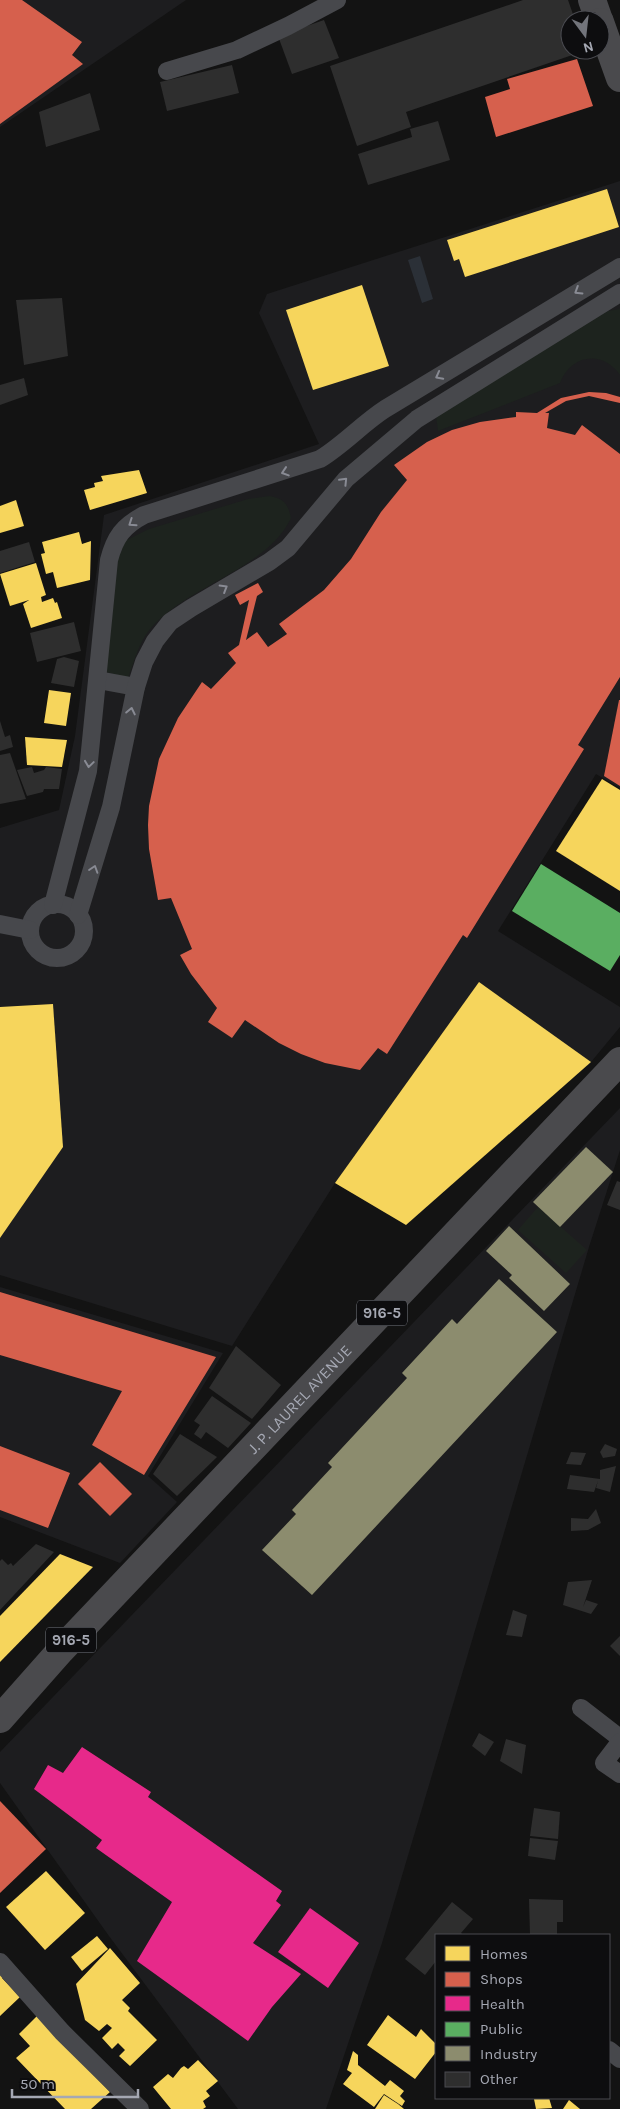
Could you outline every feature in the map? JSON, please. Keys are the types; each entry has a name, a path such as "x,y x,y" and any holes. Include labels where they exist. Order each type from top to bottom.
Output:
{"main road":[{"path":"610,50 620,78"},
{"name":"J. P. LAUREL AVENUE","path":"0,1718 61,1650 620,1060"}],"street":[{"path":"167,72 244,47 337,0"},
{"path":"53,905 71,844 88,771 109,560 120,532 129,523 162,509 320,459 330,453 364,422 620,267"},
{"path":"78,915 98,854 110,807 136,687 148,655 170,622 270,562 288,548 327,498 376,451 417,419 620,293"},
{"path":"98,680 136,687"},
{"path":"53,905 62,905 78,915 84,929 77,949 64,957 48,957 35,947 30,930 37,913 53,905"},
{"path":"0,924 30,930"},
{"path":"581,1708 620,1738"},
{"path":"620,1742 604,1763 620,1774"},
{"path":"0,1962 62,2032 140,2109"},
{"path":"610,2051 620,2059"}],"shaded area":[{"path":"0,0 186,0 0,127"},
{"path":"620,181 620,788 596,774 498,931 620,1007 620,1027 591,1062 406,1225 335,1183 232,1346 0,1275 0,828 59,810 75,736 104,515 319,444 259,313 267,294"},
{"path":"420,256 433,299 422,303 408,260"},
{"path":"620,309 620,375 605,362 596,359 579,361 565,373 560,383 438,431 436,416 608,311"},
{"path":"269,496 282,500 287,505 290,513 291,518 280,536 246,564 185,600 166,614 150,629 143,640 128,678 106,672 118,560 125,541 149,529 248,499"},
{"path":"620,1108 620,1150 589,1247 382,1943 326,2109 238,2109 109,1936 0,1783 0,1752"},
{"path":"538,1207 587,1250 566,1273 518,1230"},
{"path":"0,1287 223,1353 148,1476 177,1502 120,1563 0,1517"}],"building: Homes":[{"path":"607,189 619,227 465,277 459,259 454,261 447,240"},
{"path":"362,285 389,366 313,390 286,310"},
{"path":"139,470 147,493 90,510 84,490 95,487 94,483 103,481 101,476"},
{"path":"16,500 24,526 0,533 0,506"},
{"path":"79,532 82,544 91,541 90,580 57,588 53,572 46,574 41,554 45,553 42,542"},
{"path":"36,563 46,595 41,597 42,602 53,598 55,603 57,602 62,618 31,628 23,604 29,600 10,606 0,574"},
{"path":"49,690 71,693 66,726 44,723"},
{"path":"25,737 67,740 62,767 27,765"},
{"path":"602,779 620,790 620,891 556,851"},
{"path":"479,982 591,1062 406,1225 335,1183"},
{"path":"53,1004 63,1147 0,1238 0,1007"},
{"path":"60,1554 93,1567 0,1662 0,1616"},
{"path":"46,1871 85,1913 45,1950 6,1907"},
{"path":"97,1936 108,1949 82,1971 71,1957"},
{"path":"110,1948 140,1983 122,2000 130,2008 128,2011 157,2040 130,2066 119,2056 125,2050 118,2043 112,2049 102,2038 112,2028 107,2024 99,2031 85,2020 76,1984"},
{"path":"0,1970 5,1975 2,1978 20,1997 0,2016"},
{"path":"388,2015 416,2037 421,2029 435,2043 435,2053 415,2079 367,2045"},
{"path":"37,2016 110,2092 91,2109 65,2109 16,2058 30,2046 19,2034"},
{"path":"353,2051 358,2055 358,2065 385,2086 390,2080 404,2091 400,2096 405,2101 402,2106 384,2094 374,2107 343,2084 352,2073 347,2070"},
{"path":"198,2060 218,2081 206,2091 210,2096 203,2101 206,2107 203,2109 171,2109 153,2087 168,2074 173,2078 181,2068 184,2066 188,2069"},
{"path":"384,2095 398,2104 404,2109 375,2109"},
{"path":"534,2099 549,2099 552,2108 536,2109"},
{"path":"569,2100 580,2109 563,2109"}],"building: Shops":[{"path":"0,0 22,0 82,42 72,55 83,64 0,124"},
{"path":"577,60 593,106 496,137 485,97 510,89 507,79"},
{"path":"589,392 606,393 620,397 620,403 589,396 566,401 545,413 549,413 547,428 575,435 582,425 620,454 620,677 578,745 584,749 467,938 463,935 387,1054 378,1048 360,1070 325,1063 279,1043 245,1020 232,1038 208,1022 217,1008 191,974 180,955 192,949 171,898 158,900 149,849 148,825 149,806 159,759 178,718 202,682 211,689 236,663 228,653 239,645 249,600 240,605 235,595 258,583 263,592 257,596 246,640 257,632 268,647 287,634 279,624 324,590 351,559 381,512 407,480 394,465 427,442 452,430 480,422 516,417 516,412 537,413 561,398"},
{"path":"620,700 620,786 604,776"},
{"path":"0,1292 216,1357 144,1475 92,1445 122,1391 0,1355"},
{"path":"0,1446 70,1473 48,1528 0,1510"},
{"path":"100,1462 132,1494 110,1516 78,1484"},
{"path":"0,1801 46,1849 0,1893"}],"building: Health":[{"path":"82,1747 151,1792 148,1797 282,1891 276,1901 281,1905 253,1943 301,1974 272,2007 248,2041 137,1961 172,1902 96,1848 102,1840 34,1789 48,1765 63,1773"},
{"path":"310,1908 359,1943 328,1988 278,1952"}],"building: Public":[{"path":"541,864 620,913 620,955 610,971 512,911"}],"building: Industry":[{"path":"586,1147 613,1172 560,1227 533,1202"},
{"path":"509,1226 570,1284 544,1311 509,1278 512,1275 486,1251"},
{"path":"499,1279 557,1332 312,1595 262,1550 296,1514 292,1510 332,1467 328,1463 407,1378 402,1373 452,1319 457,1324"}],"building: Other":[{"path":"523,0 568,0 572,10 560,10 560,59 406,112 411,127 357,146 330,66"},
{"path":"324,20 339,58 292,74 278,36"},
{"path":"232,65 239,93 167,111 160,82"},
{"path":"90,93 100,130 46,147 39,112"},
{"path":"438,121 450,160 368,185 358,154 412,137 410,129"},
{"path":"62,298 68,356 24,365 16,300"},
{"path":"24,378 28,395 0,405 0,385"},
{"path":"29,542 35,562 0,573 0,551"},
{"path":"74,622 81,651 37,662 30,633"},
{"path":"64,657 79,661 74,687 51,683 57,659"},
{"path":"0,721 5,737 10,735 13,747 0,751"},
{"path":"10,753 26,799 0,804 0,755"},
{"path":"32,767 34,773 44,770 46,767 62,769 59,789 44,789 43,792 27,796 17,770"},
{"path":"617,1181 620,1182 620,1210 607,1205"},
{"path":"236,1346 281,1385 252,1419 209,1388"},
{"path":"212,1396 251,1423 228,1448 206,1432 201,1439 194,1434 200,1425 194,1421"},
{"path":"180,1434 217,1457 177,1496 153,1474"},
{"path":"605,1444 617,1449 615,1456 603,1458 600,1452"},
{"path":"571,1452 586,1453 581,1465 566,1464"},
{"path":"616,1466 610,1492 596,1488 598,1481 594,1492 567,1489 570,1475 600,1479 600,1470"},
{"path":"596,1509 601,1523 588,1530 571,1531 571,1518 588,1519"},
{"path":"36,1544 54,1552 0,1610 0,1561 2,1559 8,1565 11,1563 13,1566"},
{"path":"592,1580 583,1607 586,1600 598,1604 591,1614 563,1605 568,1582"},
{"path":"513,1610 527,1615 522,1637 506,1635"},
{"path":"620,1636 620,1656 610,1646"},
{"path":"479,1733 494,1742 485,1756 472,1746"},
{"path":"506,1739 526,1745 522,1774 500,1761"},
{"path":"534,1808 560,1812 558,1839 530,1836"},
{"path":"530,1838 558,1841 555,1860 528,1856"},
{"path":"529,1899 563,1900 563,1922 557,1922 557,1934 530,1934"},
{"path":"452,1902 473,1919 462,1934 435,1934 435,1962 425,1975 405,1959"}]}
